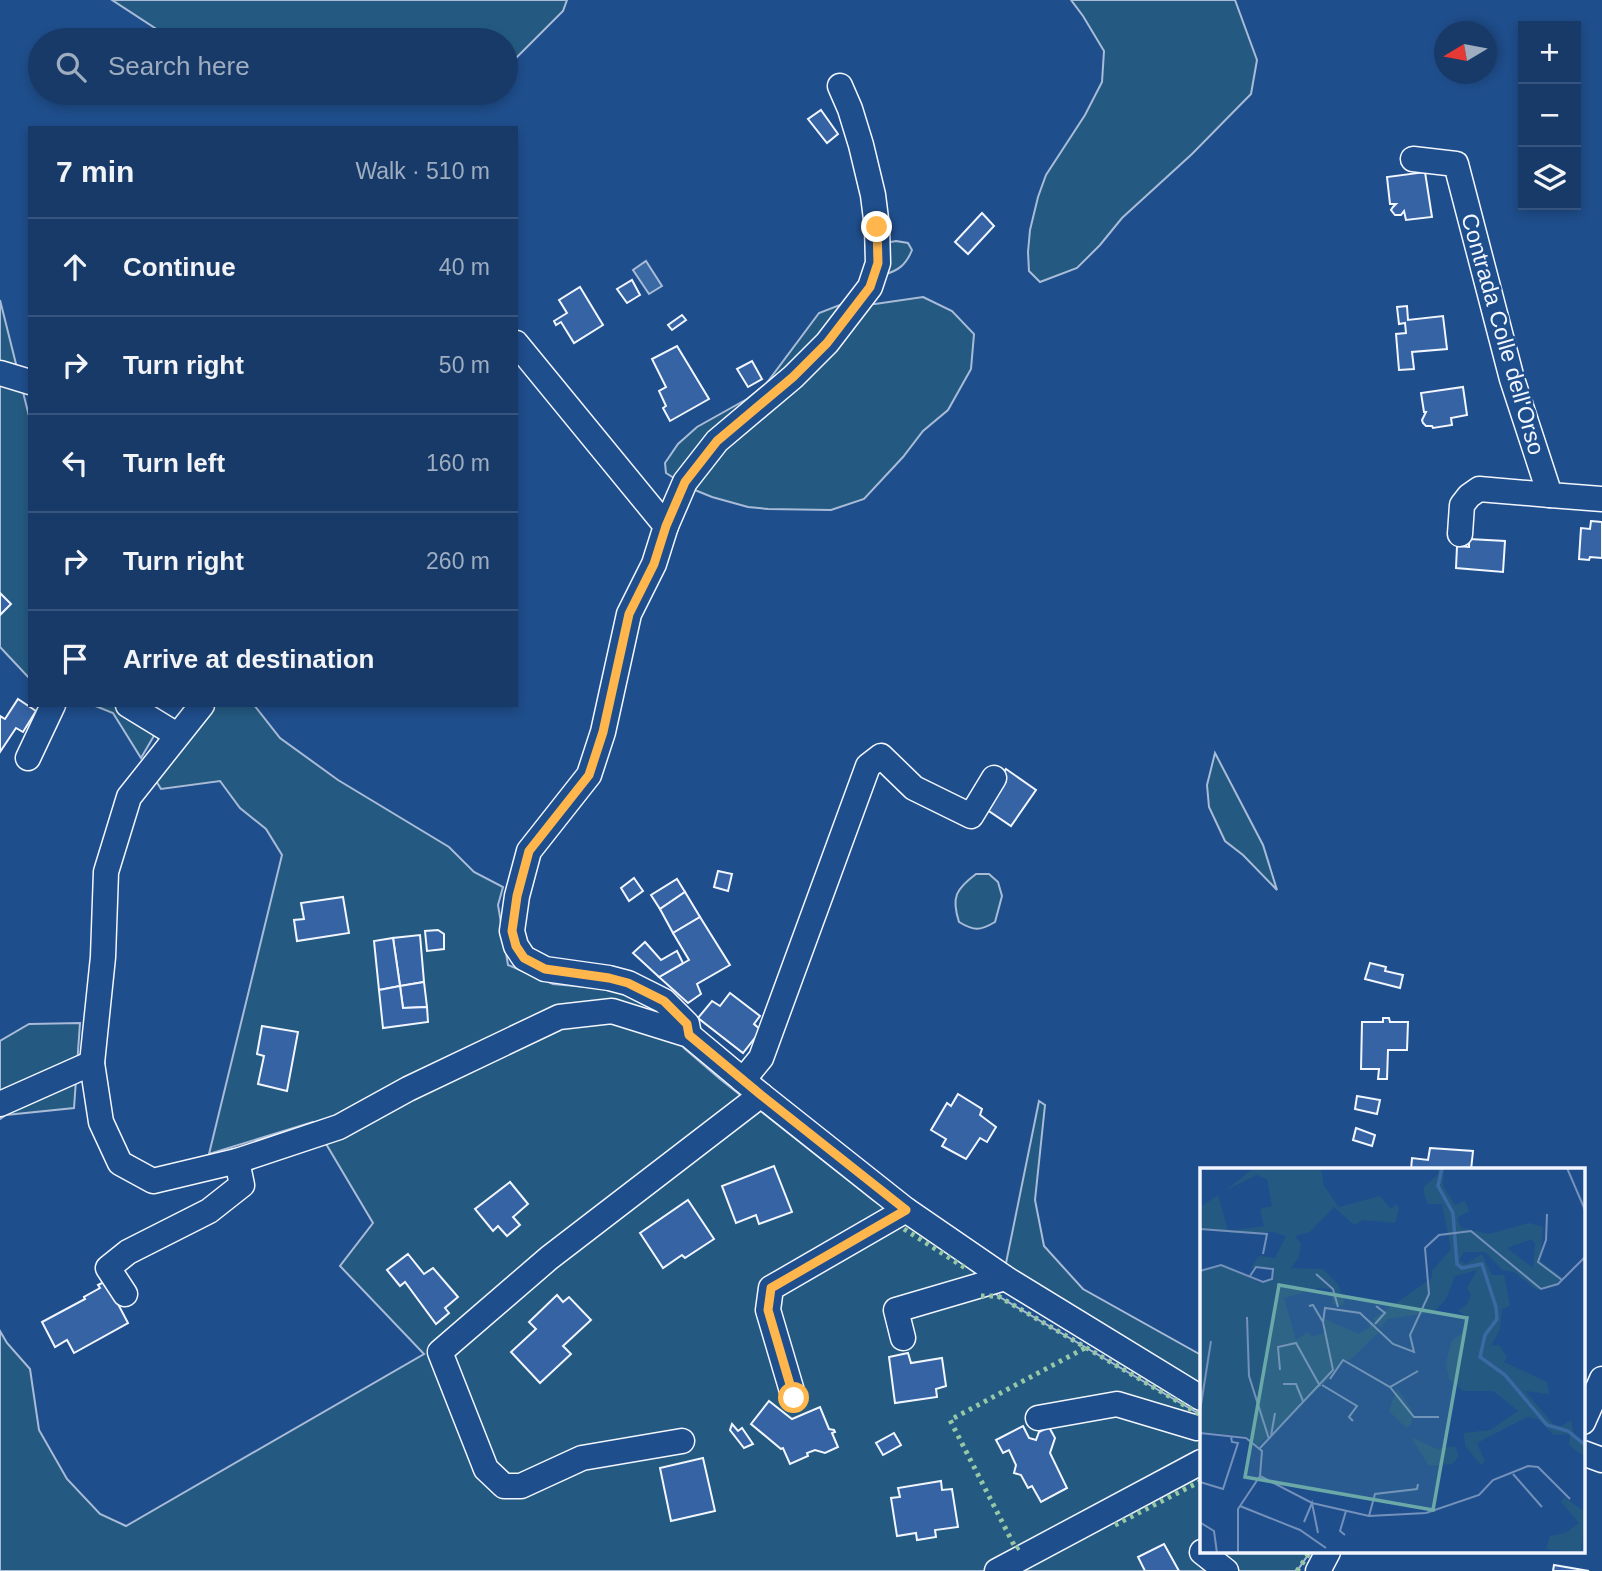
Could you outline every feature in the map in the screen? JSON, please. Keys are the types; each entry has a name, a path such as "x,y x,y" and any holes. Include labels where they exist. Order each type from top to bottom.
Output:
{"street":[{"path":"689,1035 687,1024 664,1001 628,983 545,969 524,958 516,946 512,931 517,896 529,851 589,775 603,732 629,614 654,564 666,526 685,482 717,441 793,377 827,343 870,287 878,263 873,195 861,145 840,86"},
{"name":"Contrada Colle dell'Orso","path":"1413,159 1456,164 1512,379 1550,495"},
{"path":"518,345 666,526"},
{"path":"0,373 28,381"},
{"path":"1460,534 1462,505 1479,489 1602,499"},
{"path":"27,758 52,707"},
{"path":"131,707 177,735"},
{"path":"200,707 129,797 106,872 103,957 92,1063 101,1122 120,1163 153,1181 237,1161 339,1128 408,1088 559,1017 612,1012 689,1035 906,1210 1005,1278 1200,1397"},
{"path":"682,1441 582,1458 521,1486 504,1486 486,1469 440,1352 752,1088 868,766 881,756 914,788 971,816 994,778"},
{"path":"0,1104 92,1063"},
{"path":"125,1294 108,1268 128,1252 209,1211 242,1185 237,1161"},
{"path":"794,1398 768,1310 771,1288 906,1210"},
{"path":"903,1338 896,1310 1005,1278"},
{"path":"1584,1420 1602,1379"},
{"path":"1038,1418 1117,1404 1200,1427"},
{"path":"1584,1453 1602,1460"},
{"path":"997,1571 1033,1563 1200,1463"},
{"path":"1205,1554 1226,1571"},
{"path":"1318,1571 1327,1554"}],"shaded area":[{"path":"112,0 567,0 563,11 518,56 518,28 155,28"},
{"path":"1071,0 1235,0 1257,60 1251,94 1192,154 1122,218 1077,268 1040,282 1029,271 1028,252 1038,197 1046,175 1085,115 1102,82 1104,51"},
{"path":"885,243 908,243 912,250 901,267 883,275"},
{"path":"646,261 662,286 649,294 633,270"},
{"path":"923,297 952,311 974,334 971,369 948,410 923,431 864,499 831,510 748,507 690,488 666,473 665,463 678,444 697,427 747,399 766,384 819,313 845,303 875,304"},
{"path":"0,300 28,412 28,677 0,647"},
{"path":"98,707 122,707 155,734 141,758 113,713"},
{"path":"211,707 256,707 280,738 338,780 449,847 474,872 503,887 498,905 508,965 553,984 618,990 656,1011 684,1048 720,1079 873,1200 970,1266 998,1296 1200,1414 1200,1554 1309,1554 1297,1571 0,1571 0,1331 30,1369 39,1430 67,1479 100,1514 126,1526 424,1354 340,1266 373,1223 313,1122 209,1154 282,855 266,829 240,808 220,781 161,789 153,776"},
{"path":"1215,753 1263,845 1277,890 1243,855 1225,841 1209,807 1207,785"},
{"path":"976,874 989,874 998,882 1002,896 995,922 977,929 959,922 955,906 960,889"},
{"path":"80,1023 74,1108 6,1115 0,1119 0,1041 29,1024"},
{"path":"1039,1101 1045,1105 1035,1200 1044,1246 1083,1289 1200,1354 1200,1392 1005,1268"}],"building":[{"path":"821,110 838,134 827,143 808,119"},
{"path":"1425,172 1432,217 1406,220 1404,211 1401,215 1395,215 1391,210 1396,204 1390,204 1387,177"},
{"path":"982,213 994,226 968,254 955,242"},
{"path":"632,280 640,295 627,303 617,289"},
{"path":"580,287 603,325 574,343 561,322 556,325 554,321 567,313 559,300"},
{"path":"1407,306 1408,320 1443,316 1447,349 1412,352 1414,369 1399,370 1396,334 1406,333 1405,323 1399,324 1397,307"},
{"path":"682,315 686,320 672,330 668,325"},
{"path":"677,346 709,399 670,421 659,391 666,387 652,359"},
{"path":"752,361 762,379 748,387 737,369"},
{"path":"1463,387 1467,415 1451,418 1452,425 1433,428 1423,423 1426,412 1421,393"},
{"path":"1591,521 1602,522 1602,558 1579,559 1581,528 1590,529"},
{"path":"1469,539 1505,541 1503,572 1456,568 1457,546 1469,547"},
{"path":"0,593 11,604 0,615"},
{"path":"18,699 36,711 23,732 16,728 0,752 0,716 5,719"},
{"path":"1006,769 1036,790 1011,826 980,805"},
{"path":"718,871 732,874 728,891 714,887"},
{"path":"634,878 643,891 629,901 621,888"},
{"path":"677,879 685,892 660,909 651,895"},
{"path":"685,892 700,917 673,933 660,909"},
{"path":"343,897 349,933 297,941 294,920 304,919 301,903"},
{"path":"700,917 730,965 697,984 701,994 688,1003 659,977 689,960 673,933"},
{"path":"438,930 444,934 444,949 427,951 425,931"},
{"path":"420,935 424,982 400,986 393,938"},
{"path":"393,938 400,986 379,990 374,941"},
{"path":"645,942 661,960 677,951 683,963 659,977 633,953"},
{"path":"1370,963 1386,967 1385,971 1403,975 1400,988 1365,979"},
{"path":"424,982 427,1007 403,1008 400,986"},
{"path":"400,986 403,1008 427,1007 428,1022 383,1028 379,990"},
{"path":"730,993 760,1016 754,1024 761,1030 743,1053 698,1018 712,1001 720,1006"},
{"path":"1383,1018 1389,1018 1390,1022 1408,1022 1407,1050 1388,1050 1387,1079 1378,1079 1379,1069 1361,1069 1362,1022 1383,1022"},
{"path":"262,1026 298,1032 287,1091 258,1084 264,1056 257,1054"},
{"path":"958,1094 982,1109 980,1115 996,1127 987,1142 980,1138 966,1159 942,1146 946,1139 931,1130 947,1103 951,1106"},
{"path":"1357,1096 1380,1100 1377,1114 1355,1109"},
{"path":"1356,1128 1375,1135 1372,1146 1353,1140"},
{"path":"1430,1148 1473,1151 1471,1168 1411,1168 1412,1158 1428,1160"},
{"path":"774,1166 792,1212 759,1224 756,1215 736,1223 722,1186"},
{"path":"510,1182 528,1204 513,1217 520,1225 507,1236 498,1226 493,1231 475,1209"},
{"path":"688,1200 714,1239 685,1258 682,1255 663,1268 640,1233"},
{"path":"408,1254 424,1274 433,1268 458,1297 445,1308 449,1313 436,1324 405,1282 400,1286 387,1270"},
{"path":"106,1281 128,1323 74,1353 67,1340 55,1347 42,1322 85,1299 84,1297 100,1288 98,1285"},
{"path":"557,1295 563,1302 569,1297 591,1320 563,1346 571,1354 540,1383 511,1352 536,1329 529,1322"},
{"path":"908,1353 911,1363 942,1358 946,1386 936,1389 937,1397 895,1403 889,1357"},
{"path":"769,1401 792,1419 820,1407 829,1429 835,1432 832,1433 838,1447 825,1453 815,1450 790,1464 783,1448 751,1424"},
{"path":"732,1424 738,1431 742,1428 753,1444 744,1448 730,1430"},
{"path":"1023,1426 1029,1438 1036,1440 1039,1432 1049,1427 1055,1438 1050,1453 1067,1488 1041,1502 1032,1486 1028,1488 1021,1475 1014,1473 1016,1465 1009,1450 1003,1453 996,1440"},
{"path":"894,1433 901,1445 883,1455 876,1443"},
{"path":"703,1458 715,1511 671,1521 660,1468"},
{"path":"941,1481 942,1490 952,1489 958,1527 935,1530 936,1537 917,1540 916,1533 897,1536 891,1498 900,1497 898,1488"},
{"path":"1164,1544 1179,1571 1145,1571 1138,1557"},
{"path":"1554,1565 1589,1571 1553,1571"}],"hedge":[{"path":"904,1229 967,1269"},
{"path":"981,1296 998,1296 1200,1414"},
{"path":"1019,1547 1016,1549 950,1420 1085,1348"},
{"path":"1115,1525 1200,1482"},
{"path":"1297,1571 1309,1554"}],"route":[{"path":"794,1398 768,1310 771,1288 906,1210 689,1035 687,1024 664,1001 628,983 545,969 524,958 516,946 512,931 517,896 529,851 589,775 603,732 629,614 654,564 666,526 685,482 717,441 793,377 827,343 870,287 878,263 877,227"}]}
